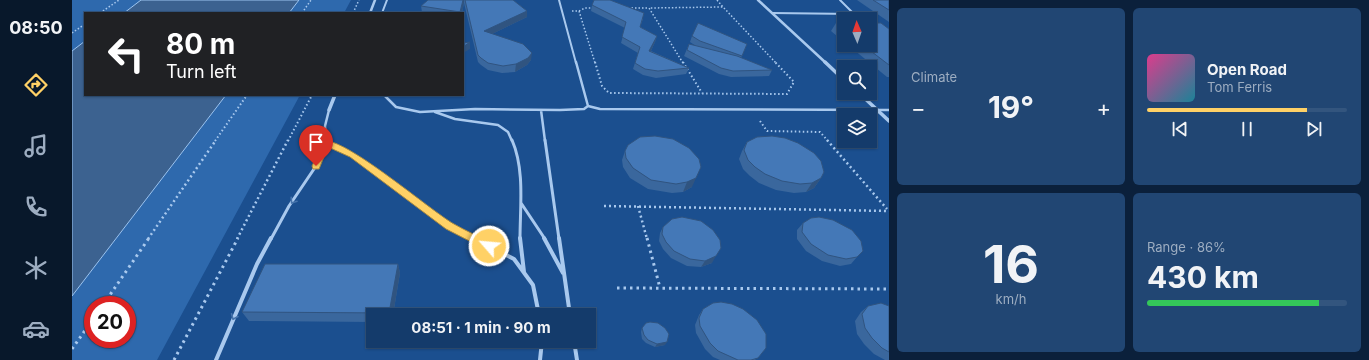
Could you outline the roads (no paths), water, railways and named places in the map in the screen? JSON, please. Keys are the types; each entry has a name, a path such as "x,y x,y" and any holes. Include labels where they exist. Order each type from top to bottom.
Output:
{"street":[{"path":"370,12 375,0"},
{"path":"758,0 837,73"},
{"path":"329,110 335,96"},
{"path":"866,100 889,121"}],"lane":[{"path":"382,12 387,0"},
{"path":"559,0 588,106"},
{"path":"772,13 854,14 840,0"},
{"path":"385,96 396,107 405,110 433,112 475,109 584,109 588,106 600,109 889,110"},
{"path":"216,360 257,264 289,206 316,166 326,143 325,126 329,110"},
{"path":"541,110 569,308"},
{"path":"433,112 455,119 498,125 508,132 516,148 520,178 520,239 524,272"},
{"path":"326,143 353,155 450,226 514,259 533,285 538,308"},
{"path":"520,202 543,236 565,277"},
{"path":"540,360 541,348"},
{"path":"575,348 577,360"}]}
